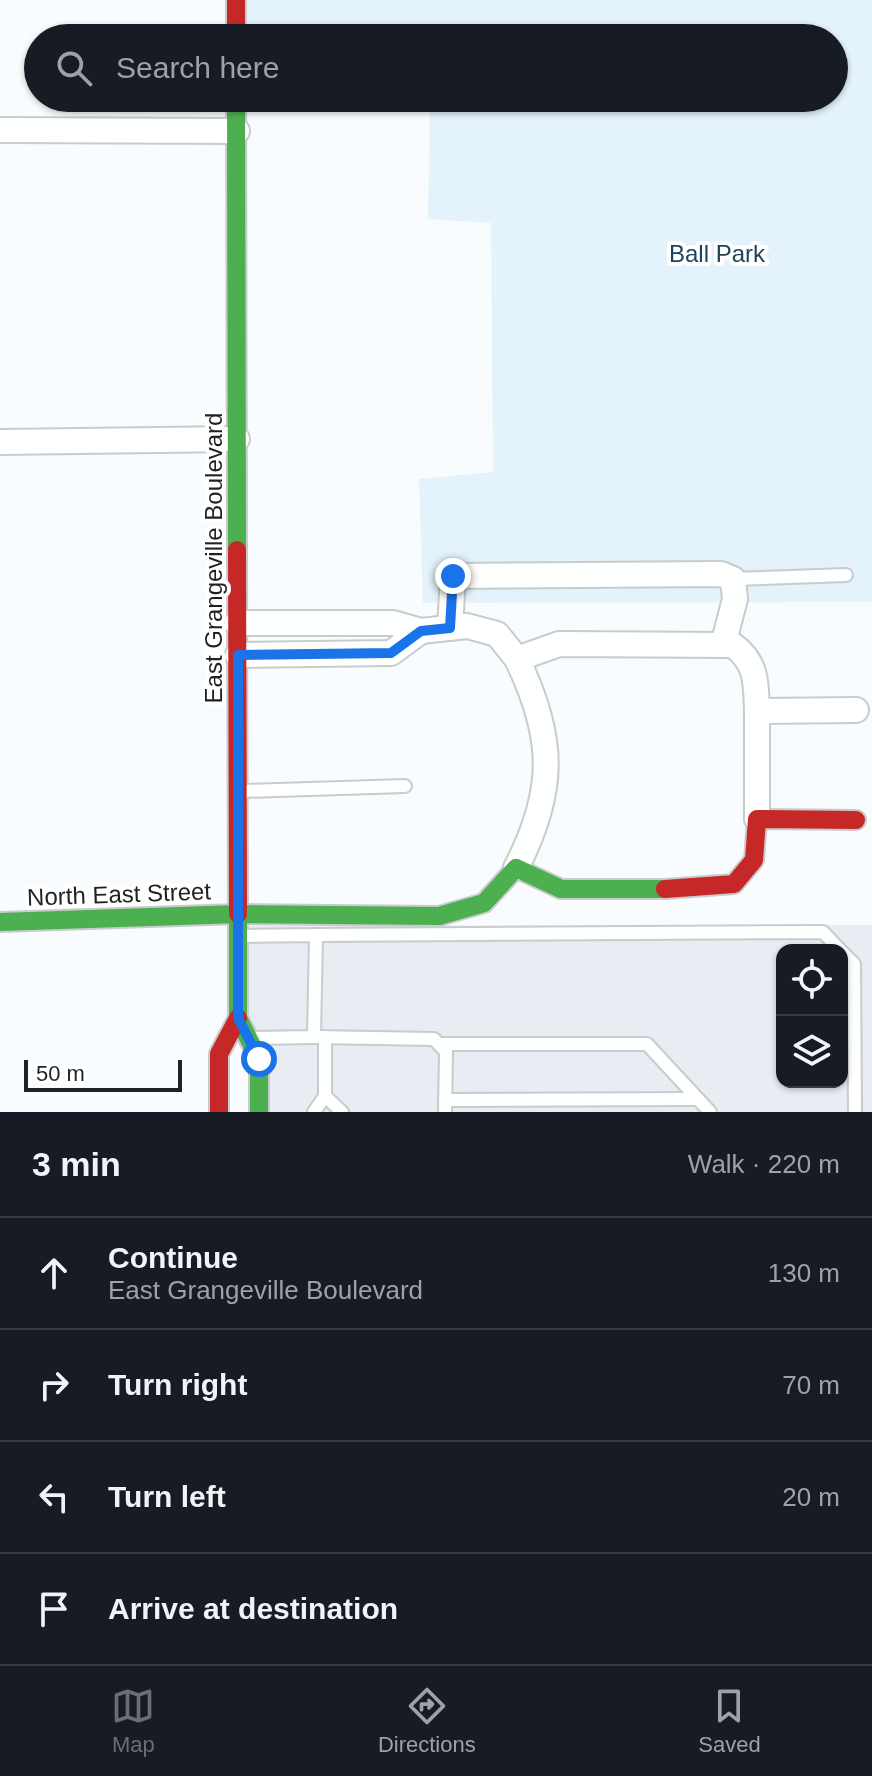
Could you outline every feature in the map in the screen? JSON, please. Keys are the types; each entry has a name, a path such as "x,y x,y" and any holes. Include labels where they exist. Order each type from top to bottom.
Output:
{"main road":[{"path":"236,0 236,24"},
{"name":"East Grangeville Boulevard","path":"236,112 238,1018 259,1059 259,1112"},
{"path":"516,868 561,889 695,889 734,884 754,860 757,819 856,820"},
{"name":"North East Street","path":"0,922 239,914 439,916 484,903 516,868"},
{"name":"East Grangeville Boulevard","path":"219,1112 219,1054 238,1018"}],"street":[{"path":"0,130 237,131"},
{"path":"0,442 237,439"},
{"path":"450,628 453,576 721,574 733,579 735,599 723,645"},
{"path":"237,623 393,623 421,631 467,626 497,634 517,659 537,700 548,761 538,825 516,868"},
{"path":"350,654 351,623"},
{"path":"238,655 391,653 421,631"},
{"path":"517,659 559,644 733,645 748,656 756,683 757,819"},
{"path":"757,711 856,710"}],"lane":[{"path":"733,579 846,575"},
{"path":"238,791 405,786"},
{"path":"239,936 823,932 834,944"},
{"path":"314,1112 325,1096 316,935"},
{"path":"848,958 854,964 855,1112"},
{"path":"247,1038 434,1039 446,1052 445,1106 698,1099"},
{"path":"439,1044 647,1044 710,1112"},
{"path":"325,1096 342,1112"}],"shaded area":[{"path":"872,925 872,1112 259,1112 239,926"}],"green space":[{"name":"Ball Park","path":"236,0 872,0 872,602 423,603 419,479 493,472 491,223 428,219 430,112 848,112 848,24 236,24"}],"traffic: fast":[{"path":"236,112 237,550"},
{"path":"0,922 239,914 439,916 484,903 516,868 561,889 665,889"},
{"path":"238,914 238,1018 259,1059 259,1112"}],"traffic: jam":[{"path":"236,0 236,24"},
{"path":"237,550 238,914"},
{"path":"665,889 734,884 754,860 757,819 856,820"},
{"path":"219,1112 219,1054 238,1018"}],"route":[{"path":"259,1059 238,1018 238,655 391,653 421,631 450,628 453,576"}]}
